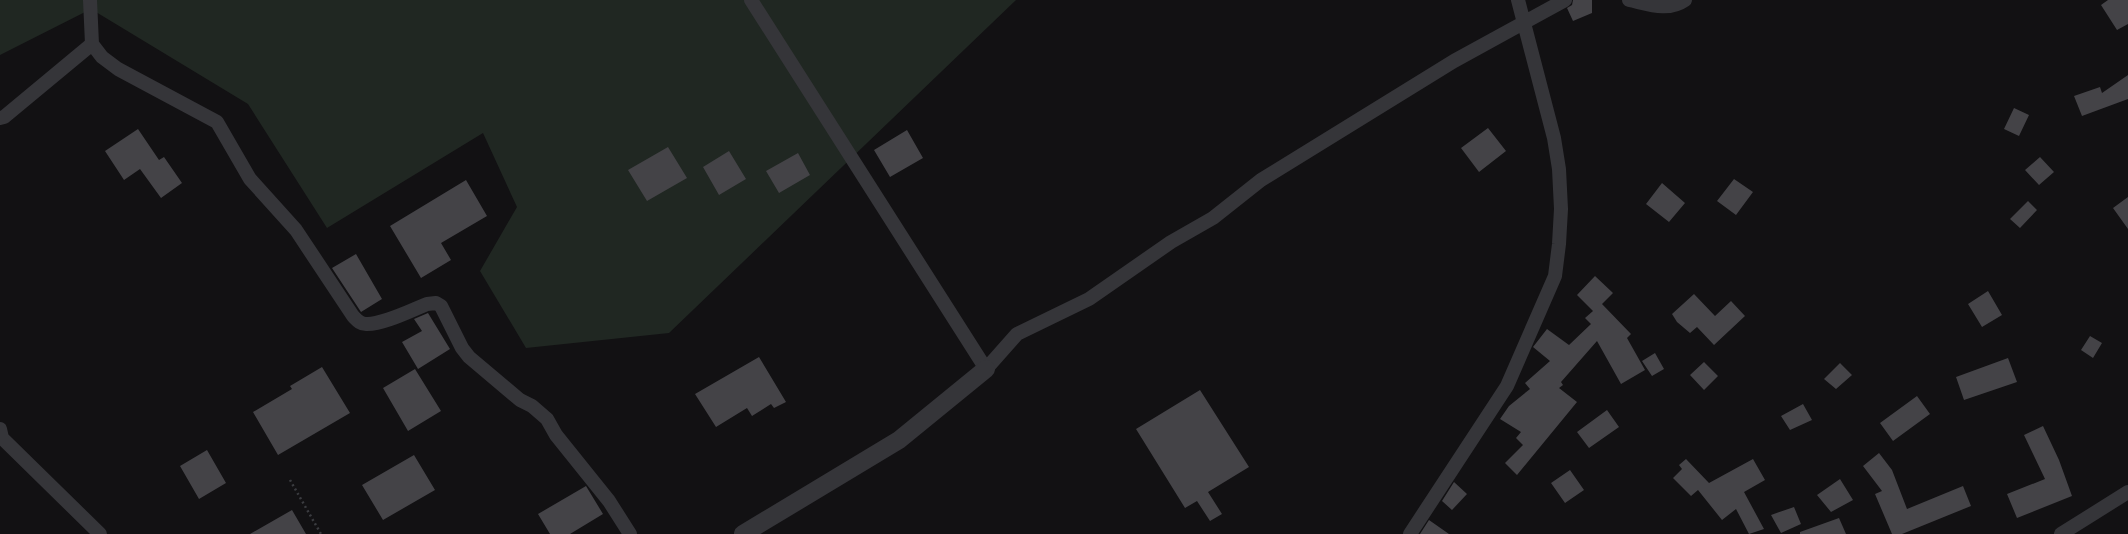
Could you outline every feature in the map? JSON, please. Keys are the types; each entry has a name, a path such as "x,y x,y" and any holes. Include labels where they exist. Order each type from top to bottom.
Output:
{"street":[{"path":"90,0 92,44 108,63 216,122 250,179 296,230 353,316 359,322 366,324 376,323 427,304 436,304 441,306 462,348 469,357 520,400 536,409 547,419 556,435 609,501 630,534"},
{"path":"750,0 986,369"},
{"path":"1410,534 1507,386 1555,276 1561,216 1559,169 1554,138 1518,0"},
{"path":"743,534 899,440 986,369 1016,334 1090,299 1171,242 1213,218 1261,180 1454,62 1523,22 1565,0"},
{"path":"1629,0 1666,7 1676,6 1685,0"},
{"path":"0,118 4,117 92,44"},
{"path":"1,436 100,534"},
{"path":"2061,534 2128,492"}],"path":[{"path":"290,480 321,534"}],"shaded area":[{"path":"0,0 1016,0 669,333 526,348 480,271 517,207 483,133 327,228 248,104 91,9 0,55"}],"building":[{"path":"1573,0 1592,0 1592,13 1573,21 1567,8 1572,5"},
{"path":"2108,0 2128,0 2128,24 2117,30 2101,5"},
{"path":"2128,75 2128,99 2082,116 2074,96 2100,87 2102,93"},
{"path":"2014,108 2029,115 2019,136 2004,129"},
{"path":"1488,128 1506,151 1479,172 1461,148"},
{"path":"138,129 159,160 164,157 182,183 161,198 140,169 124,180 105,151"},
{"path":"907,130 923,158 890,177 874,150"},
{"path":"668,147 687,178 647,201 628,170"},
{"path":"729,151 746,179 719,195 703,167"},
{"path":"798,153 810,175 779,193 766,171"},
{"path":"2040,157 2054,172 2039,185 2025,170"},
{"path":"1734,179 1753,192 1736,215 1717,201"},
{"path":"466,180 487,216 441,243 451,260 421,278 390,226"},
{"path":"1662,183 1685,203 1669,222 1646,204"},
{"path":"2128,197 2128,229 2113,208"},
{"path":"2028,201 2037,210 2020,228 2010,219"},
{"path":"356,254 382,299 361,312 332,268"},
{"path":"1595,276 1613,293 1602,304 1631,334 1627,338 1645,370 1621,384 1597,341 1561,382 1563,385 1559,388 1577,402 1517,475 1505,463 1523,445 1516,438 1521,432 1500,419 1509,406 1530,389 1525,383 1550,361 1533,347 1547,329 1569,345 1591,324 1585,318 1593,311 1577,295"},
{"path":"1988,291 2002,315 1982,327 1968,304"},
{"path":"1694,294 1715,316 1731,301 1745,316 1714,345 1697,327 1690,333 1677,322 1672,314"},
{"path":"428,313 450,349 418,369 402,342 422,331 414,319"},
{"path":"2090,336 2102,343 2093,358 2081,350"},
{"path":"1655,353 1664,369 1652,376 1642,361"},
{"path":"759,357 786,402 774,408 771,404 752,416 747,408 716,427 695,394"},
{"path":"2008,358 2017,382 1964,400 1956,377"},
{"path":"1704,362 1718,376 1704,390 1690,375"},
{"path":"1840,363 1852,375 1836,389 1824,379"},
{"path":"322,367 350,413 278,455 253,412 292,389 290,386"},
{"path":"415,369 441,411 408,431 383,388"},
{"path":"1200,390 1249,467 1208,492 1222,514 1210,521 1197,501 1185,508 1136,429"},
{"path":"1917,396 1930,414 1893,441 1880,423"},
{"path":"1803,404 1812,420 1790,430 1781,416"},
{"path":"1607,410 1619,427 1589,448 1577,432"},
{"path":"2043,426 2059,460 2072,496 2017,518 2007,494 2045,479 2024,435"},
{"path":"207,450 226,483 199,499 180,466"},
{"path":"1879,453 1892,470 1907,509 1963,486 1971,506 1902,534 1892,534 1875,494 1882,491 1863,466"},
{"path":"414,455 435,490 383,520 362,485"},
{"path":"1686,459 1709,483 1753,459 1765,480 1744,492 1764,529 1749,534 1736,509 1722,520 1698,490 1691,496 1673,478 1682,469 1679,465"},
{"path":"1570,470 1584,490 1565,503 1551,483"},
{"path":"1840,479 1853,500 1831,512 1817,495"},
{"path":"1454,482 1467,494 1452,510 1442,501"},
{"path":"586,486 603,514 570,534 550,534 538,514"},
{"path":"1794,507 1801,524 1781,533 1771,515"},
{"path":"292,510 306,534 250,534"},
{"path":"1839,518 1846,534 1800,534 1800,532"},
{"path":"1429,520 1449,534 1420,534"}]}
